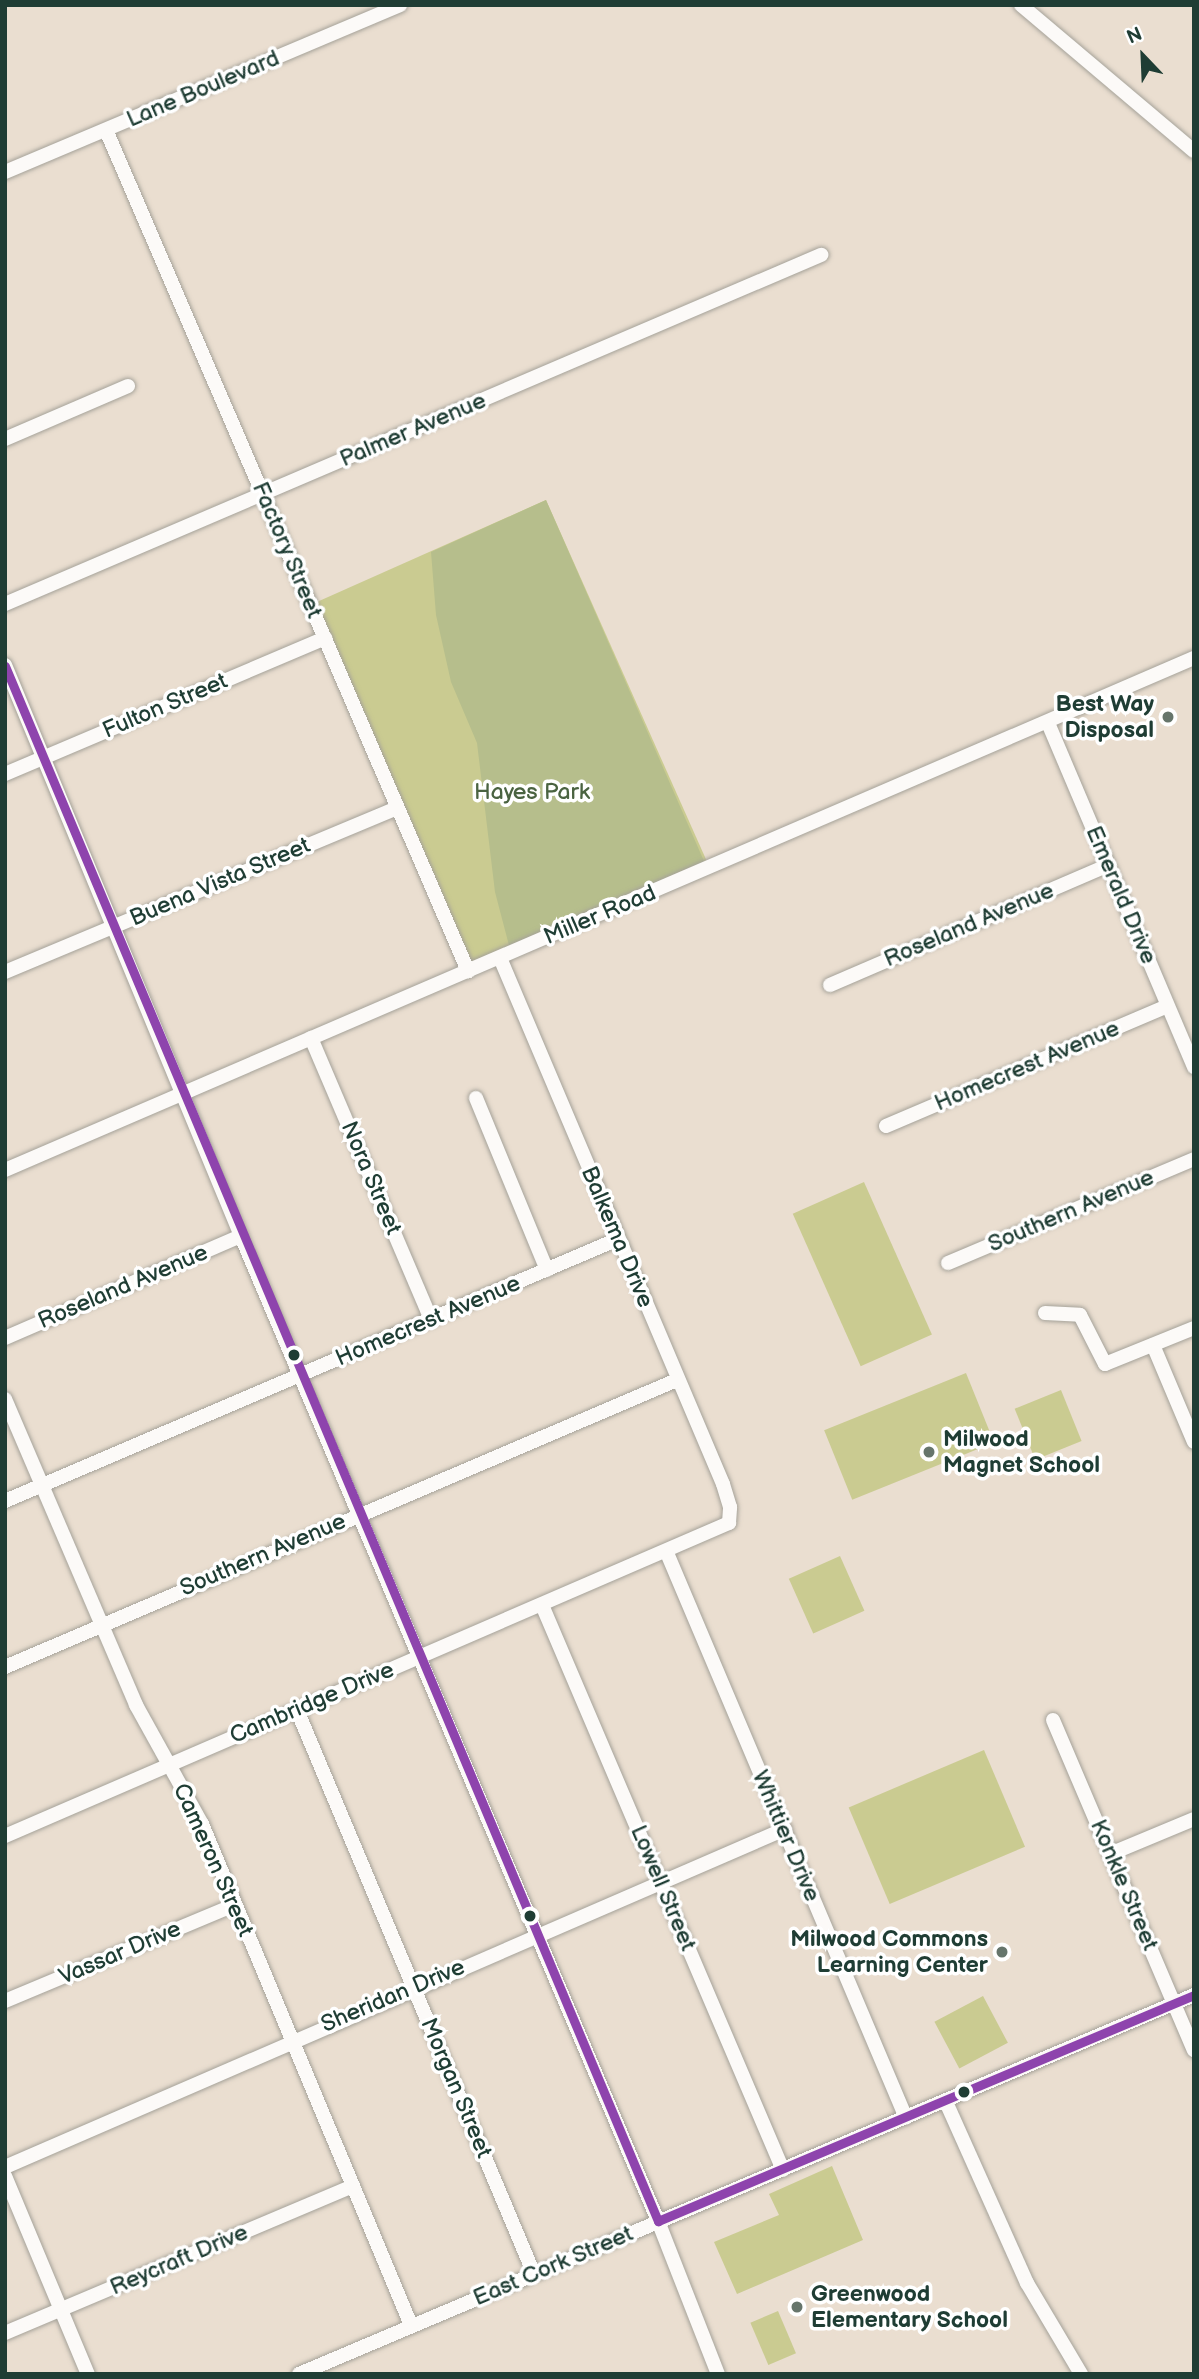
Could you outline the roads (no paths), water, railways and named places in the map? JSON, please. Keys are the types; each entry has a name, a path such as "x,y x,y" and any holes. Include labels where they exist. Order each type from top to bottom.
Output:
{"street":[{"name":"Lane Boulevard","path":"8,171 400,5"},
{"path":"1021,5 1194,151"},
{"name":"Factory Street","path":"106,130 468,971"},
{"path":"5,155 8,171"},
{"name":"Palmer Avenue","path":"5,604 821,255"},
{"path":"5,439 128,386"},
{"name":"Fulton Street","path":"5,774 325,638"},
{"name":"Miller Road","path":"5,1170 1194,658"},
{"path":"5,666 184,1092 241,1236 658,2221 718,2374"},
{"name":"Emerald Drive","path":"1048,723 1194,1067"},
{"name":"Buena Vista Street","path":"5,972 397,808"},
{"name":"Roseland Avenue","path":"830,985 1108,865"},
{"name":"Balkema Drive","path":"500,958 723,1484 731,1517"},
{"name":"Homecrest Avenue","path":"886,1126 1168,1006"},
{"name":"Nora Street","path":"311,1038 430,1319"},
{"path":"475,1098 547,1270"},
{"name":"Southern Avenue","path":"948,1263 1194,1159"},
{"name":"Roseland Avenue","path":"5,1338 241,1236"},
{"name":"Homecrest Avenue","path":"5,1501 618,1239"},
{"path":"1045,1313 1080,1315 1105,1364 1194,1328"},
{"path":"1153,1345 1194,1443"},
{"name":"Southern Avenue","path":"5,1667 677,1380"},
{"name":"Cameron Street","path":"5,1399 101,1625 169,1765 202,1824 411,2325"},
{"name":"Cambridge Drive","path":"5,1836 420,1656 719,1531 731,1517"},
{"name":"Whittier Drive","path":"667,1553 906,2118"},
{"name":"Lowell Street","path":"542,1605 783,2170"},
{"name":"Morgan Street","path":"297,1710 534,2274"},
{"name":"Konkle Street","path":"1053,1720 1194,2050"},
{"path":"1110,1854 1194,1819"},
{"name":"Sheridan Drive","path":"5,2167 294,2044 301,2035 785,1829"},
{"name":"Vassar Drive","path":"5,2001 235,1905"},
{"name":"East Cork Street","path":"299,2374 1194,1995"},
{"path":"946,2102 1027,2283 1081,2374"},
{"path":"5,2176 88,2374"},
{"name":"Reycraft Drive","path":"5,2333 353,2186"}],"place":[{"name":"Best Way Disposal","path":"1168,717"},
{"name":"Milwood Magnet School","path":"929,1452"},
{"name":"Milwood Commons Learning Center","path":"1002,1952"},
{"name":"Greenwood Elementary School","path":"797,2307"}],"park label":[{"name":"Hayes Park","path":"532,792"}]}
